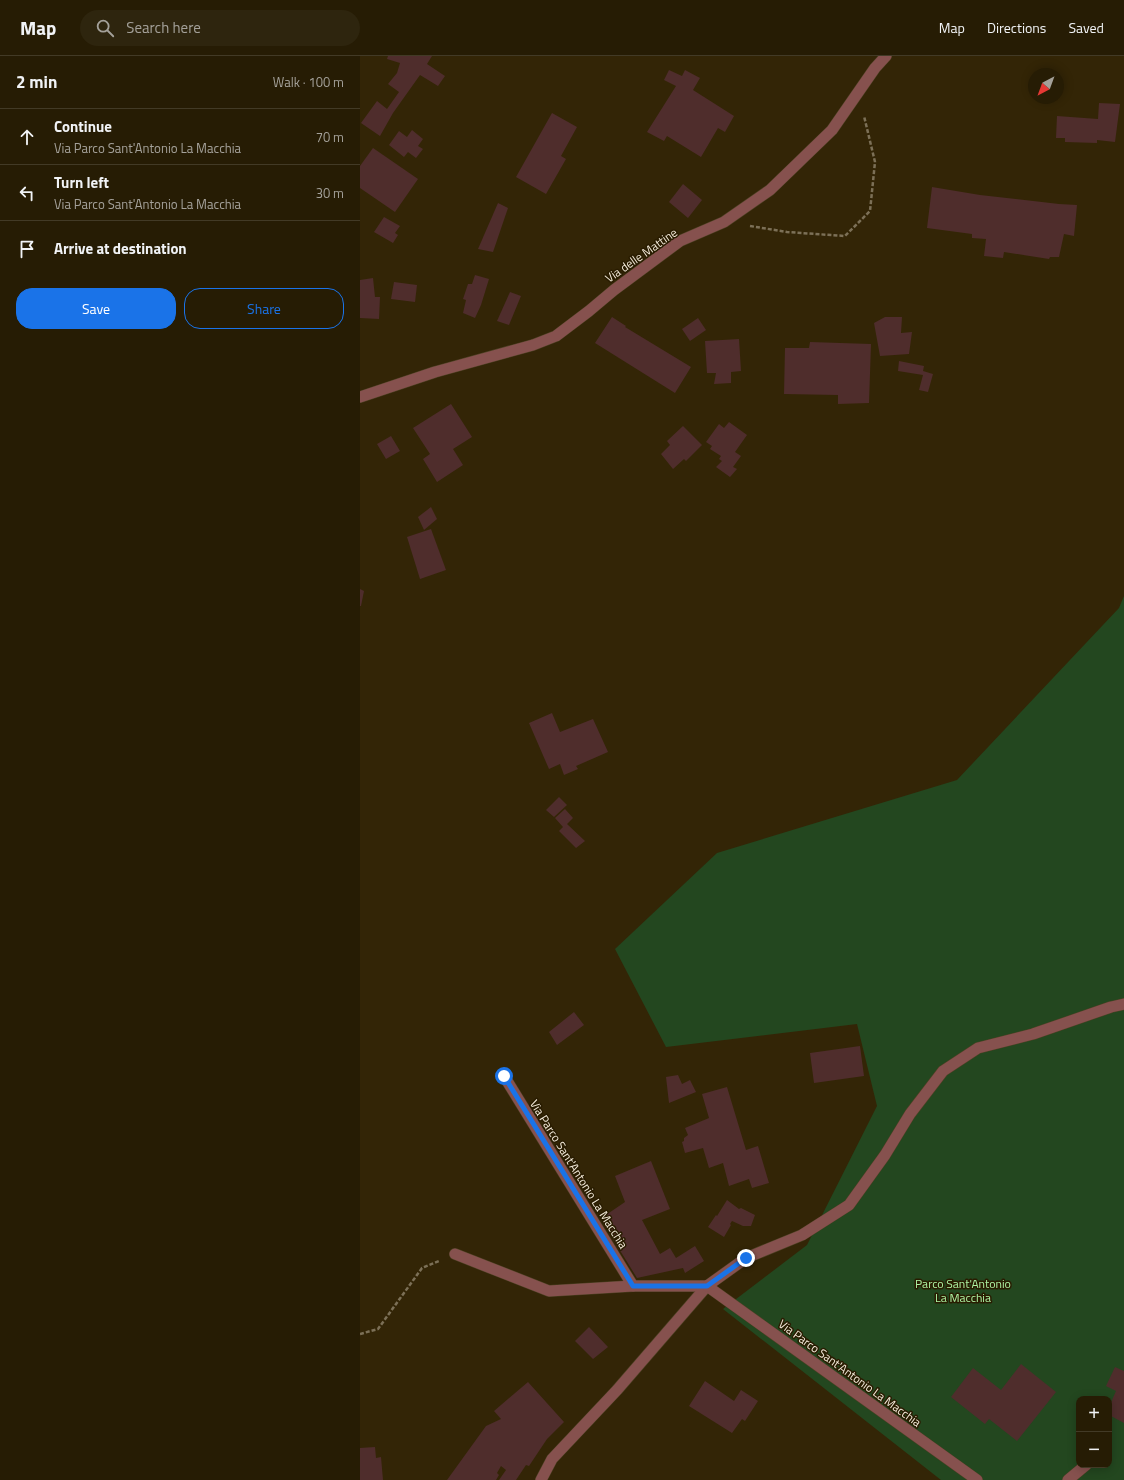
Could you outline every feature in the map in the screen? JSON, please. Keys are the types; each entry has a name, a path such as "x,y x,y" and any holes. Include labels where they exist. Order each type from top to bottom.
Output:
{"street":[{"name":"Via delle Mattine","path":"360,397 435,372 533,345 556,336 590,311 614,290 680,242 724,222 770,190 832,130 875,68 886,56"},
{"path":"541,1480 552,1459 617,1390 707,1286 746,1258 802,1235 849,1205 886,1155 910,1114 943,1071 978,1048 1033,1034 1111,1007 1124,1004"},
{"name":"Via Parco Sant'Antonio La Macchia","path":"504,1076 633,1286"},
{"path":"455,1254 549,1291 633,1286 707,1286"},
{"name":"Via Parco Sant'Antonio La Macchia","path":"707,1286 977,1480"},
{"path":"1068,1480 1082,1468"}],"path":[{"path":"724,222 787,232 846,236 870,211 875,162 858,92"},
{"path":"360,1334 378,1329 422,1268 455,1254"}],"green space":[{"name":"Parco Sant'Antonio La Macchia","path":"1124,596 1124,1480 941,1480 723,1309 807,1245 877,1106 857,1024 666,1047 615,949 717,853 957,780 1119,608"}],"building":[{"path":"388,56 432,56 427,64 445,76 438,86 420,75 393,113 380,136 361,123 377,101 387,109 399,92 388,84 397,73 400,63 387,59"},
{"path":"669,70 682,76 685,70 700,78 693,90 734,116 725,132 718,128 701,157 667,136 664,141 647,132 676,86 664,80"},
{"path":"1099,103 1120,104 1115,142 1097,140 1097,143 1065,142 1065,138 1056,138 1057,116 1098,119"},
{"path":"552,113 577,127 561,156 566,159 546,194 516,177"},
{"path":"412,130 423,139 418,146 423,149 416,158 408,152 404,157 389,145 399,131 407,137"},
{"path":"373,148 418,179 395,212 360,188 360,166"},
{"path":"683,184 702,200 688,218 669,202"},
{"path":"932,187 980,195 1077,205 1074,236 1064,234 1059,257 1050,257 1049,259 1004,252 1003,258 984,256 986,239 972,238 972,234 927,228"},
{"path":"498,203 508,208 493,252 478,249"},
{"path":"384,217 400,226 395,233 398,235 393,243 374,232"},
{"path":"475,275 489,279 481,305 475,318 463,313 466,300 463,299 468,284 472,284"},
{"path":"373,278 375,297 380,297 379,319 360,318 360,280"},
{"path":"394,282 417,285 415,302 391,299"},
{"path":"510,292 521,296 509,325 497,321"},
{"path":"612,317 626,326 625,327 691,367 675,393 595,343"},
{"path":"885,317 902,317 901,333 912,332 909,354 880,356 874,323"},
{"path":"698,318 706,330 690,341 682,329"},
{"path":"739,339 741,371 731,372 731,383 714,384 716,373 707,373 705,341"},
{"path":"810,342 871,344 869,403 838,404 838,395 784,394 785,348 809,348"},
{"path":"899,361 924,366 923,371 933,374 928,392 919,390 923,375 898,371"},
{"path":"451,404 472,437 453,449 463,465 437,482 423,459 430,454 413,428"},
{"path":"729,422 747,435 735,452 741,456 733,467 737,469 730,477 716,467 722,461 719,459 721,456 710,449 712,446 706,442 719,424 724,428"},
{"path":"683,426 702,445 686,461 684,459 673,469 661,454 670,445 667,441"},
{"path":"391,436 400,451 386,459 377,444"},
{"path":"431,507 437,519 424,530 418,517"},
{"path":"431,529 446,570 420,579 407,537"},
{"path":"360,589 364,591 361,606 360,606"},
{"path":"552,713 560,732 593,719 608,752 576,766 578,769 564,775 560,764 549,769 529,723"},
{"path":"559,797 567,805 554,817 546,810"},
{"path":"565,809 573,818 567,824 585,841 576,848 559,831 563,827 555,818"},
{"path":"574,1012 584,1025 557,1045 549,1032"},
{"path":"860,1046 864,1076 814,1083 810,1053"},
{"path":"678,1075 682,1084 690,1080 696,1092 669,1103 666,1077"},
{"path":"727,1087 746,1150 758,1146 769,1183 752,1188 749,1179 729,1186 723,1163 709,1168 703,1148 685,1153 682,1142 688,1135 685,1128 709,1118 702,1094"},
{"path":"651,1161 670,1209 642,1220 660,1254 670,1248 676,1258 695,1246 704,1261 685,1273 683,1268 637,1278 613,1239 603,1217 625,1202 615,1176"},
{"path":"727,1200 739,1209 741,1208 755,1215 751,1226 743,1226 732,1221 724,1237 708,1227"},
{"path":"589,1327 608,1347 593,1359 575,1341"},
{"path":"1021,1364 1056,1392 1017,1441 989,1419 985,1424 951,1397 973,1368 1001,1390"},
{"path":"1115,1367 1124,1371 1124,1423 1112,1417 1112,1400 1116,1391 1106,1386"},
{"path":"705,1381 734,1401 741,1390 758,1401 745,1421 742,1419 732,1433 689,1406"},
{"path":"528,1382 564,1422 547,1439 529,1466 526,1465 516,1480 499,1480 506,1470 501,1466 497,1473 499,1475 496,1480 447,1480 486,1426 501,1419 494,1411"},
{"path":"375,1447 376,1458 381,1457 383,1480 360,1480 360,1448"}],"route":[{"path":"504,1076 633,1286 707,1286 746,1258"}]}
